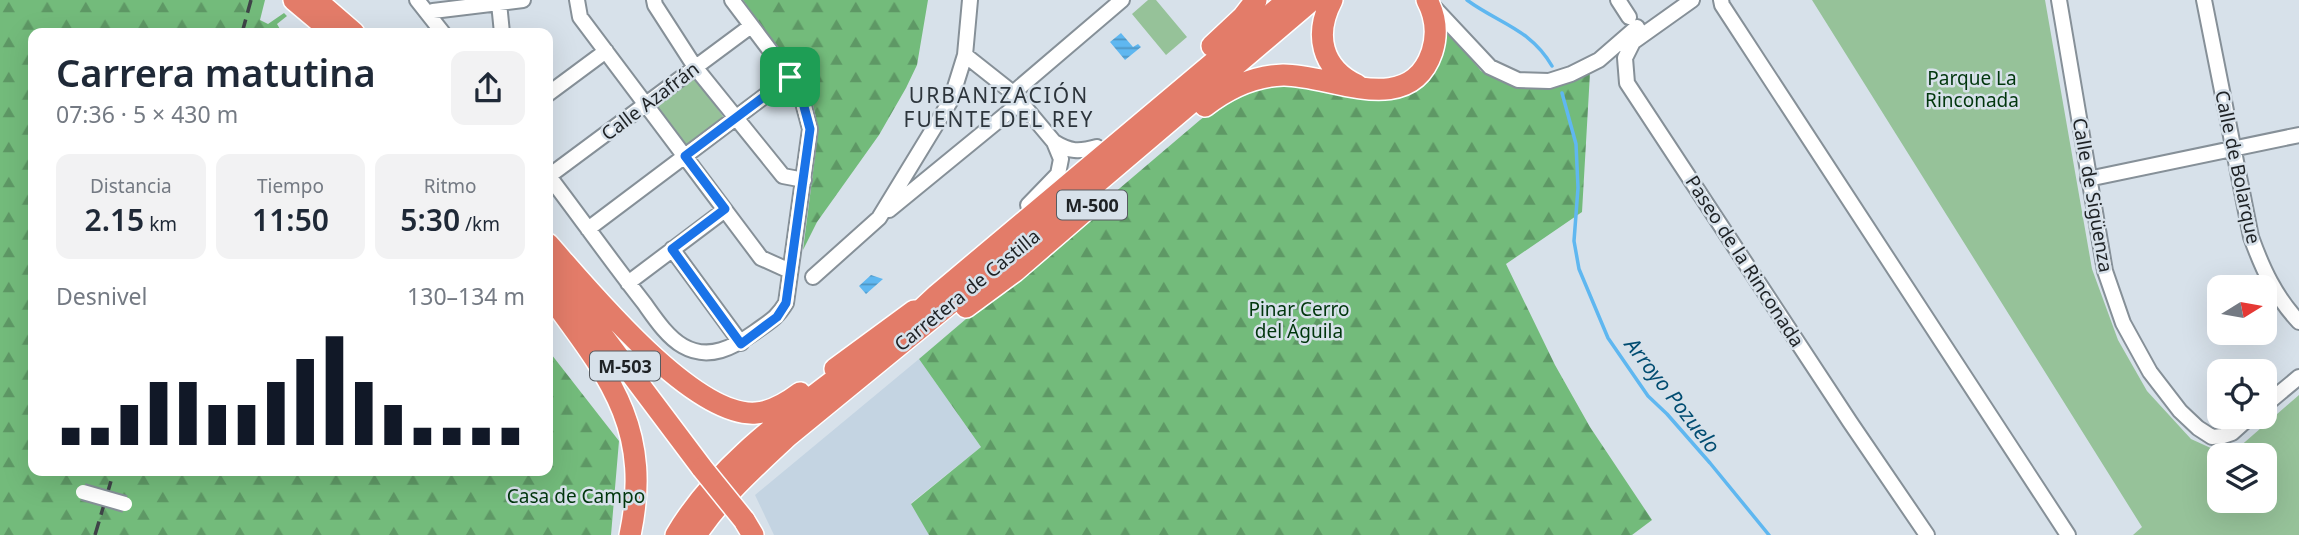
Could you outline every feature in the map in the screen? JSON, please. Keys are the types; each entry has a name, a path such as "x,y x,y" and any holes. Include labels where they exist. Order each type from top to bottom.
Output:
{"highway":[{"path":"295,0 327,28"},
{"path":"316,0 348,28"},
{"name":"M-500","path":"987,252 1028,205 1232,29 1256,0"},
{"name":"M-500","path":"1156,95 1273,0"},
{"name":"Carretera de Castilla","path":"676,535 708,491 751,447 901,328 987,252 1288,0"},
{"name":"Carretera de Castilla","path":"696,535 719,505 788,436 1074,202 1312,0"},
{"path":"1332,0 1322,22 1325,52 1338,73 1368,90"},
{"name":"M-500","path":"836,398 998,285 1199,111 1234,87 1282,75 1306,77 1368,90 1390,88 1408,82 1429,60 1436,30 1428,1"},
{"path":"553,250 610,313 681,380 723,407 743,412 758,413 778,407 937,295"},
{"name":"M-503","path":"553,270 698,472"},
{"name":"M-503","path":"553,290 742,530"},
{"path":"553,300 598,361 614,388 626,418 637,476 630,535"}],"street":[{"path":"418,0 439,28"},
{"path":"429,14 433,10 523,0"},
{"path":"577,0 580,17 761,258 790,271"},
{"path":"654,0 654,5 695,67 783,176 804,180"},
{"path":"553,182 628,282 680,345 698,353 723,351 741,344 777,317 786,303 810,129 802,99 790,77 732,0"},
{"path":"879,218 951,100 965,55 971,0"},
{"path":"813,277 1017,97 1122,0"},
{"path":"1618,0 1629,18"},
{"path":"1428,1 1490,67 1518,80 1549,81 1599,60 1637,27 1679,0"},
{"name":"Paseo de la Rinconada","path":"1692,0 1633,42 1625,58 1627,83 1927,535"},
{"path":"1721,0 2068,535"},
{"name":"Calle de Sigüenza","path":"2059,0 2105,271 2123,323 2150,372 2180,411 2198,428 2212,437 2223,436 2237,429"},
{"name":"Calle de Bolarque","path":"2204,0 2251,237 2263,271 2281,302 2299,322"},
{"path":"499,3 502,28"},
{"name":"Calle Azafrán","path":"553,171 751,26"},
{"path":"553,90 606,51"},
{"path":"965,55 1017,97 1054,142 1061,159 1058,174 1028,205"},
{"path":"588,229 790,77"},
{"path":"2088,179 2299,135"},
{"path":"1054,142 1069,151 1080,152 1097,148"},
{"path":"628,282 725,209"},
{"path":"672,249 741,344"},
{"path":"2277,395 2299,377"},
{"path":"78,491 125,504"}],"shaded area":[{"path":"919,359 981,447 911,503 929,535 774,535 755,495"}],"green space":[{"name":"Casa de Campo","path":"0,0 265,0 260,20 268,24 284,13 287,16 277,24 279,28 28,28 28,476 553,476 553,356 619,441 611,535 0,535"},
{"path":"743,0 928,0 917,65 906,88 879,135 817,222 803,250 816,149 816,118 811,96"},
{"path":"1148,0 1156,0 1187,37 1166,55 1132,14"},
{"name":"Parque La Rinconada","path":"1812,0 2045,0 2092,269 2118,340 2147,391 2191,439 2207,446 2207,513 2277,513 2277,443 2244,443 2260,429 2277,429 2277,414 2299,395 2299,535 2133,535 2142,527"},
{"name":"Pinar Cerro del Águila","path":"1444,25 1481,71 1515,86 1555,87 1590,73 1582,212 1506,264 1555,365 1590,427 1652,520 1632,535 929,535 911,504 981,447 919,359 1200,120 1237,92 1264,82 1422,83"},
{"path":"693,75 725,119 684,150 652,105"}],"water":[{"path":"1121,33 1133,47 1138,44 1141,47 1125,60 1110,42"},
{"path":"871,275 883,279 866,294 859,286"}],"waterway":[{"name":"Arroyo Pozuelo","path":"1467,0 1524,35 1544,53 1552,66"},
{"name":"Arroyo Pozuelo","path":"1562,93 1576,144 1578,188 1574,241 1579,269 1608,338 1648,396 1710,463 1769,535"}],"railway":[{"path":"243,28 251,0"},
{"path":"95,535 113,476"}],"district":[{"name":"URBANIZACIÓN FUENTE DEL REY","path":"999,107"}],"route":[{"path":"790,77 802,99 810,129 786,303 777,317 741,344 672,249 725,209 685,156 790,77"}]}
